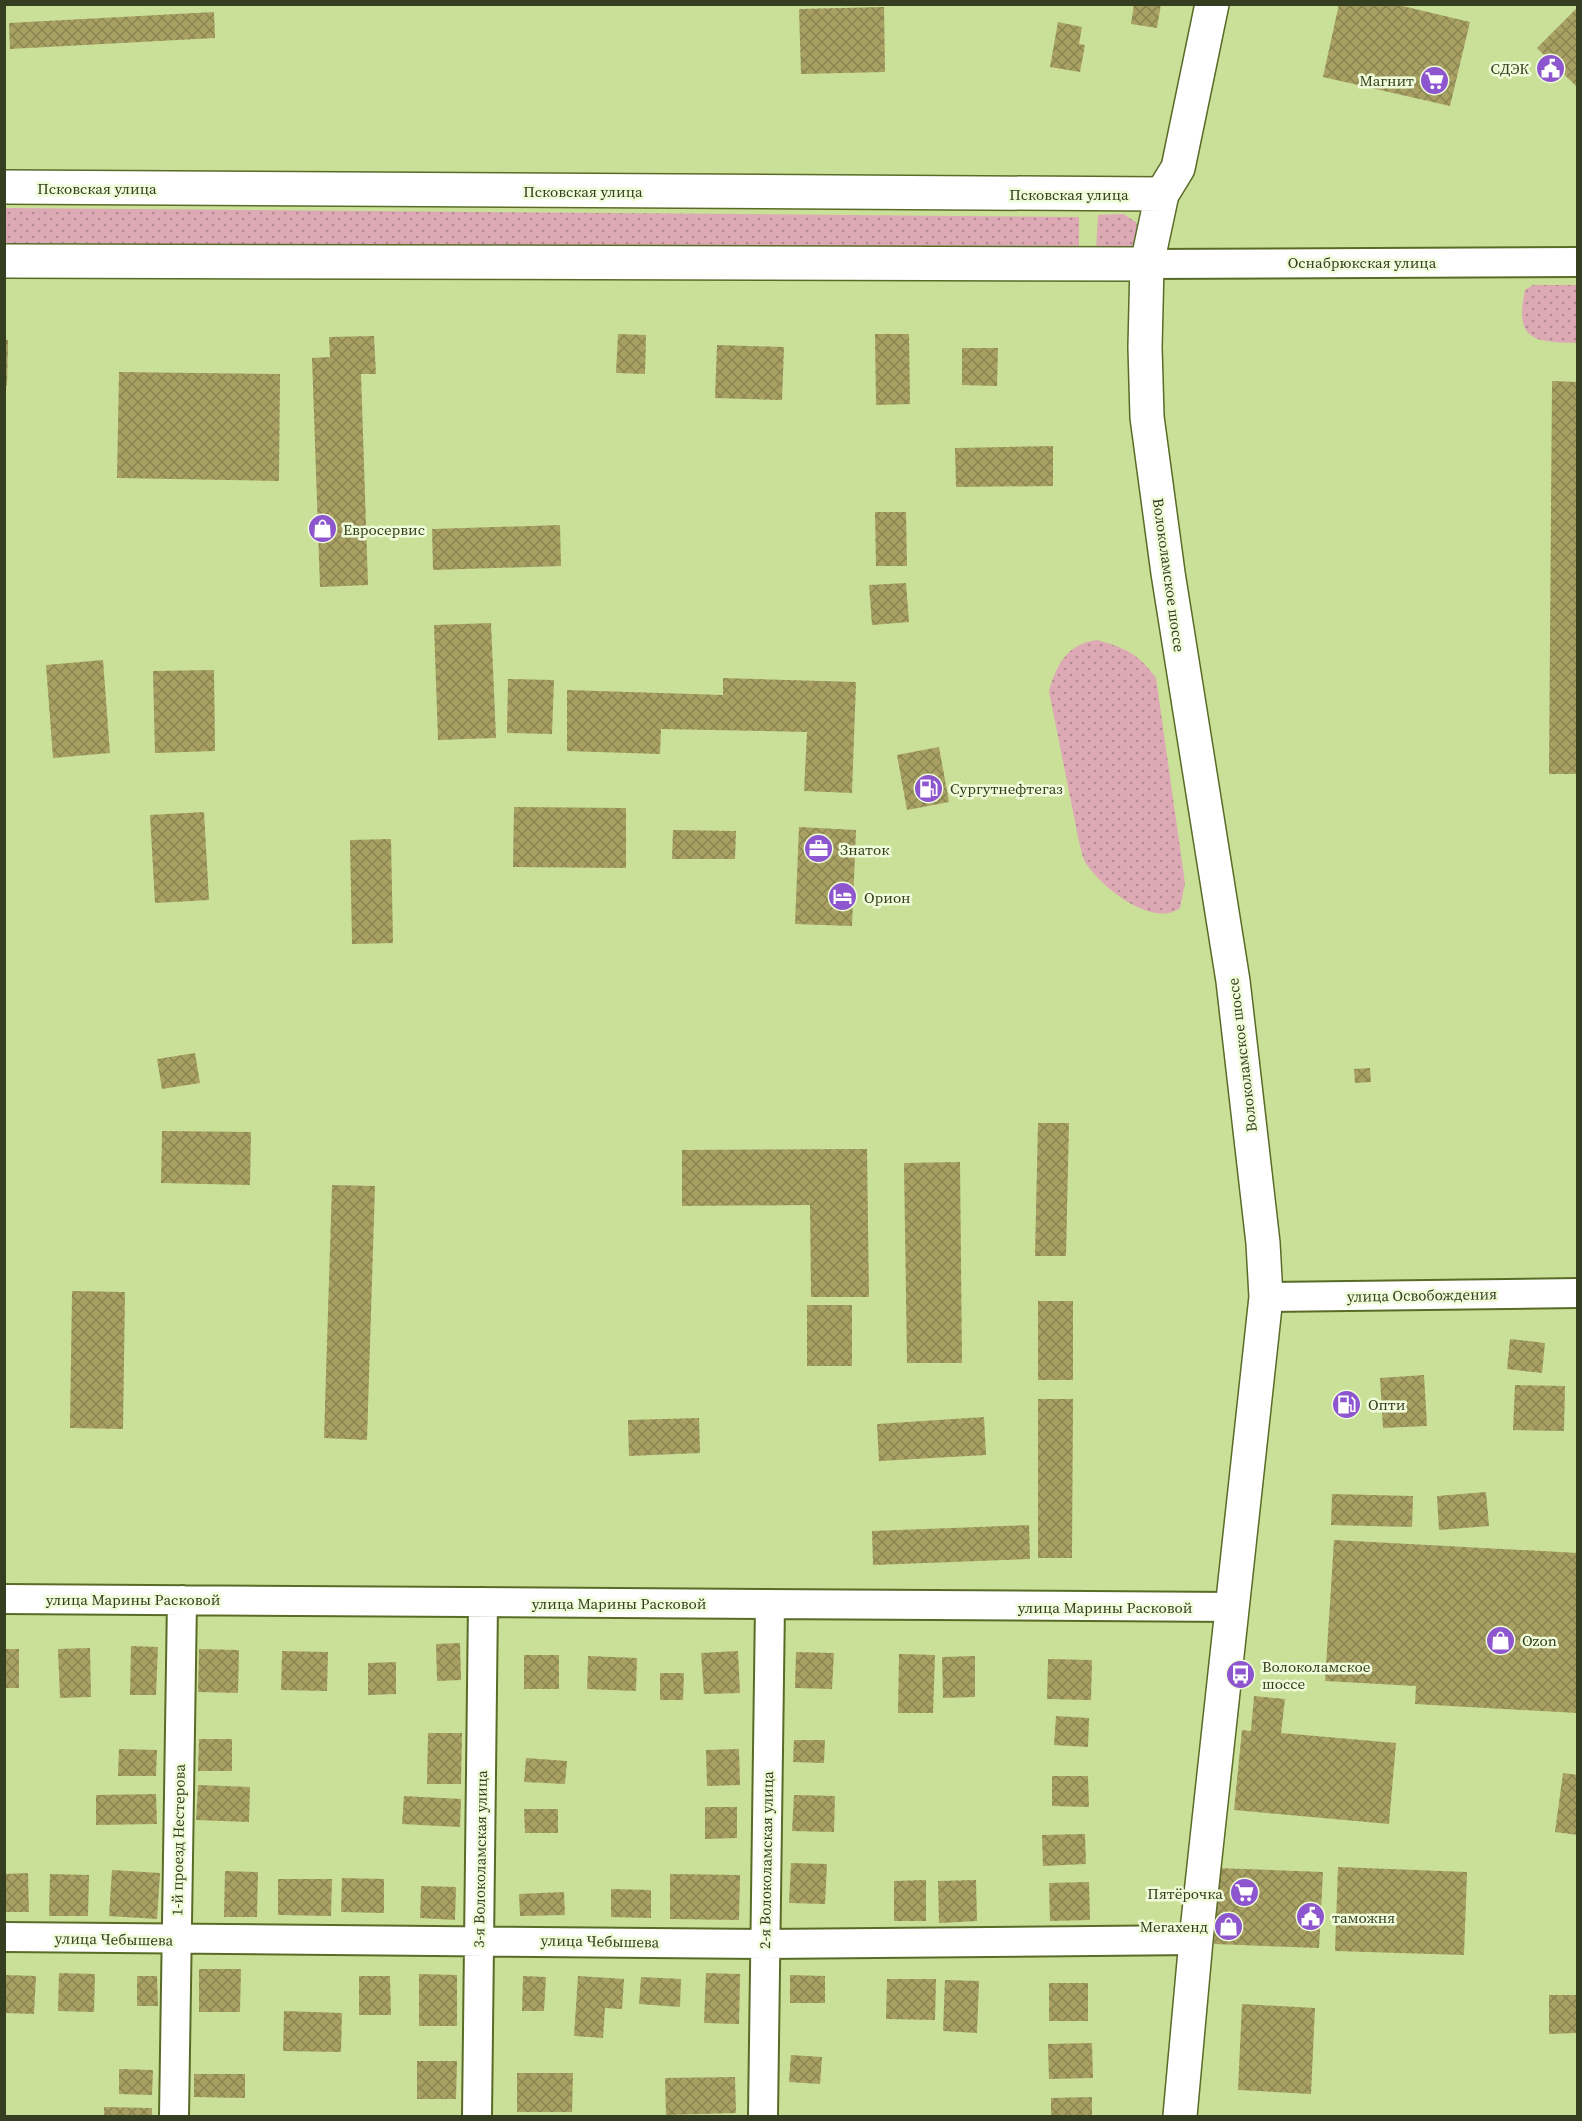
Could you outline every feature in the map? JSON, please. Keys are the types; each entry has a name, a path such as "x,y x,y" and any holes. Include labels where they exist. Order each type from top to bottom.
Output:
{"main road":[{"name":"Волоколамское шоссе","path":"1180,2116 1196,1940 1266,1297 1263,1243 1233,981 1168,573 1147,417 1145,347 1147,264 1162,195 1178,168 1212,4"},
{"name":"Псковская улица","path":"4,187 1162,195"},
{"path":"4,261 1147,264"}],"street":[{"name":"Оснабрюкская улица","path":"1147,264 1578,262"},
{"name":"улица Освобождения","path":"1266,1297 1578,1293"},
{"name":"улица Марины Расковой","path":"4,1599 1233,1607"},
{"name":"1-й проезд Нестерова","path":"174,2116 183,1600"},
{"name":"3-я Волоколамская улица","path":"477,2116 483,1602"},
{"name":"2-я Волоколамская улица","path":"763,2116 770,1604"},
{"name":"улица Чебышева","path":"4,1937 765,1944 1196,1940"}],"shaded area":[{"path":"5,208 1079,217 1079,252 5,243"},
{"path":"1123,214 1136,222 1138,232 1134,245 1121,250 1096,250 1098,215"},
{"path":"1533,285 1577,285 1577,343 1539,339 1525,329 1522,307 1525,290"},
{"path":"1097,640 1116,646 1137,657 1156,678 1185,883 1180,908 1168,913 1155,913 1141,909 1113,892 1084,860 1079,842 1049,691 1065,657 1078,646"}],"building":[{"path":"1134,4 1161,4 1157,28 1131,24"},
{"path":"1339,4 1394,4 1470,22 1450,106 1323,77"},
{"path":"884,7 885,72 801,74 799,9"},
{"path":"1578,7 1578,88 1537,48"},
{"path":"214,12 215,38 10,49 9,23"},
{"path":"1058,22 1082,27 1079,44 1085,45 1080,72 1050,67"},
{"path":"618,334 646,335 645,374 616,373"},
{"path":"875,334 909,334 910,404 876,405"},
{"path":"374,336 376,374 361,374 368,585 320,587 312,358 330,357 329,337"},
{"path":"4,340 8,340 7,386 4,386"},
{"path":"717,345 784,347 782,400 715,398"},
{"path":"962,348 998,348 997,386 962,385"},
{"path":"119,372 280,374 279,481 117,478"},
{"path":"1552,381 1578,382 1578,774 1549,774"},
{"path":"1053,446 1053,486 956,487 955,448"},
{"path":"875,512 906,512 907,566 876,566"},
{"path":"560,525 561,566 433,570 432,529"},
{"path":"906,583 909,622 872,625 869,585"},
{"path":"491,623 496,738 438,740 434,625"},
{"path":"103,660 110,753 53,758 46,665"},
{"path":"214,670 215,751 155,753 153,671"},
{"path":"723,678 856,682 852,793 804,791 807,732 661,729 660,754 567,751 567,690 723,695"},
{"path":"508,679 554,680 552,734 507,733"},
{"path":"939,747 949,802 907,810 897,755"},
{"path":"514,807 626,808 626,868 513,867"},
{"path":"204,812 209,900 155,903 150,815"},
{"path":"799,827 856,830 852,926 795,924"},
{"path":"673,830 736,831 735,859 672,859"},
{"path":"391,839 393,943 352,944 350,840"},
{"path":"195,1053 200,1083 162,1089 157,1059"},
{"path":"1370,1068 1371,1082 1355,1083 1354,1069"},
{"path":"1038,1123 1069,1123 1066,1256 1035,1256"},
{"path":"162,1131 251,1132 250,1185 161,1183"},
{"path":"867,1149 869,1297 811,1297 810,1205 682,1206 682,1150"},
{"path":"960,1162 962,1363 907,1363 904,1163"},
{"path":"332,1185 375,1186 367,1440 324,1438"},
{"path":"72,1291 125,1292 123,1429 70,1428"},
{"path":"1038,1301 1073,1301 1073,1380 1038,1380"},
{"path":"807,1305 852,1305 852,1366 807,1366"},
{"path":"1510,1339 1545,1343 1542,1373 1507,1369"},
{"path":"1424,1375 1427,1426 1383,1428 1380,1378"},
{"path":"1515,1385 1565,1386 1564,1431 1513,1430"},
{"path":"1038,1399 1073,1399 1072,1558 1038,1558"},
{"path":"984,1417 986,1455 879,1461 877,1424"},
{"path":"699,1418 700,1453 629,1456 628,1420"},
{"path":"1486,1492 1489,1526 1439,1530 1437,1496"},
{"path":"1332,1494 1413,1496 1412,1527 1331,1525"},
{"path":"1029,1525 1030,1559 873,1565 872,1531"},
{"path":"1334,1540 1578,1553 1578,1713 1415,1704 1416,1686 1325,1681"},
{"path":"460,1643 461,1680 437,1681 436,1644"},
{"path":"131,1646 158,1647 156,1695 130,1695"},
{"path":"90,1648 91,1697 60,1698 58,1649"},
{"path":"4,1649 19,1649 19,1688 4,1688"},
{"path":"199,1649 239,1650 238,1693 198,1692"},
{"path":"282,1651 328,1652 327,1691 281,1690"},
{"path":"738,1651 740,1693 704,1694 701,1653"},
{"path":"796,1652 834,1653 832,1689 795,1688"},
{"path":"899,1654 935,1655 933,1713 898,1713"},
{"path":"524,1655 559,1655 559,1689 524,1689"},
{"path":"588,1656 637,1658 636,1691 587,1689"},
{"path":"975,1656 975,1697 943,1698 942,1657"},
{"path":"1048,1659 1092,1660 1091,1700 1047,1699"},
{"path":"396,1662 396,1694 368,1695 368,1663"},
{"path":"660,1673 684,1673 683,1700 660,1700"},
{"path":"1254,1696 1285,1699 1281,1733 1396,1743 1389,1824 1234,1810 1242,1730 1251,1731"},
{"path":"1056,1716 1089,1718 1088,1747 1054,1745"},
{"path":"428,1733 462,1733 461,1784 427,1784"},
{"path":"199,1739 232,1739 232,1771 198,1771"},
{"path":"794,1740 825,1740 824,1763 793,1762"},
{"path":"119,1749 157,1750 156,1776 118,1776"},
{"path":"739,1749 740,1785 707,1786 706,1750"},
{"path":"526,1758 567,1761 565,1784 524,1782"},
{"path":"1563,1773 1578,1775 1578,1835 1555,1832"},
{"path":"1052,1776 1088,1776 1089,1807 1052,1806"},
{"path":"198,1785 250,1787 249,1822 196,1820"},
{"path":"156,1794 157,1824 96,1825 96,1795"},
{"path":"794,1795 835,1796 834,1832 792,1831"},
{"path":"404,1796 461,1799 460,1827 402,1824"},
{"path":"705,1807 737,1807 737,1838 705,1839"},
{"path":"524,1809 558,1809 558,1833 525,1833"},
{"path":"1085,1834 1086,1864 1043,1866 1042,1835"},
{"path":"791,1863 827,1864 825,1904 789,1903"},
{"path":"1338,1867 1467,1872 1464,1955 1335,1951"},
{"path":"1217,1868 1323,1872 1319,1948 1214,1944"},
{"path":"112,1870 160,1873 157,1919 109,1916"},
{"path":"225,1871 258,1872 257,1917 224,1917"},
{"path":"28,1873 29,1912 4,1912 4,1874"},
{"path":"50,1874 89,1875 88,1916 49,1916"},
{"path":"670,1874 740,1875 739,1920 670,1919"},
{"path":"342,1878 384,1879 384,1913 341,1912"},
{"path":"278,1879 332,1879 331,1916 278,1915"},
{"path":"926,1880 926,1921 894,1921 894,1881"},
{"path":"976,1880 977,1921 939,1923 938,1881"},
{"path":"1089,1882 1090,1920 1050,1921 1049,1883"},
{"path":"421,1886 456,1887 455,1920 420,1918"},
{"path":"611,1889 651,1890 651,1918 611,1917"},
{"path":"564,1892 565,1915 520,1916 519,1894"},
{"path":"199,1969 241,1969 240,2012 199,2012"},
{"path":"59,1973 95,1974 94,2012 58,2011"},
{"path":"706,1973 740,1974 739,2024 704,2023"},
{"path":"419,1974 457,1975 457,2026 419,2026"},
{"path":"6,1975 36,1976 34,2014 5,2013"},
{"path":"790,1975 825,1976 825,2003 790,2003"},
{"path":"137,1976 157,1976 158,2006 137,2006"},
{"path":"359,1976 390,1976 391,2015 359,2015"},
{"path":"523,1976 546,1977 544,2011 522,2011"},
{"path":"578,1976 624,1979 622,2009 605,2008 603,2038 574,2036"},
{"path":"641,1977 681,1979 680,2007 639,2004"},
{"path":"887,1979 936,1979 935,2020 886,2019"},
{"path":"945,1980 979,1981 977,2033 943,2031"},
{"path":"1049,1983 1088,1983 1088,2021 1049,2021"},
{"path":"1549,1995 1578,1995 1578,2033 1549,2034"},
{"path":"1242,2004 1315,2008 1311,2094 1238,2090"},
{"path":"284,2011 342,2013 341,2052 283,2051"},
{"path":"1092,2043 1093,2078 1049,2079 1048,2044"},
{"path":"791,2055 822,2057 820,2084 789,2082"},
{"path":"417,2061 457,2061 456,2099 417,2099"},
{"path":"119,2069 153,2070 152,2095 119,2094"},
{"path":"517,2073 573,2073 572,2112 517,2112"},
{"path":"194,2074 245,2074 245,2098 194,2097"},
{"path":"735,2077 736,2113 666,2115 665,2078"},
{"path":"1092,2097 1092,2116 1051,2116 1051,2098"},
{"path":"104,2107 152,2108 152,2116 104,2116"}],"place":[{"name":"СДЭК","path":"1550,68"},
{"name":"Магнит","path":"1435,80"},
{"name":"Евросервис","path":"322,529"},
{"name":"Сургутнефтегаз","path":"929,788"},
{"name":"Знаток","path":"819,849"},
{"name":"Орион","path":"843,897"},
{"name":"Опти","path":"1347,1404"},
{"name":"Ozon","path":"1501,1640"},
{"name":"Волоколамское шоссе","path":"1241,1675"},
{"name":"Пятёрочка","path":"1244,1893"},
{"name":"таможня","path":"1311,1917"},
{"name":"Мегахенд","path":"1229,1926"}]}
